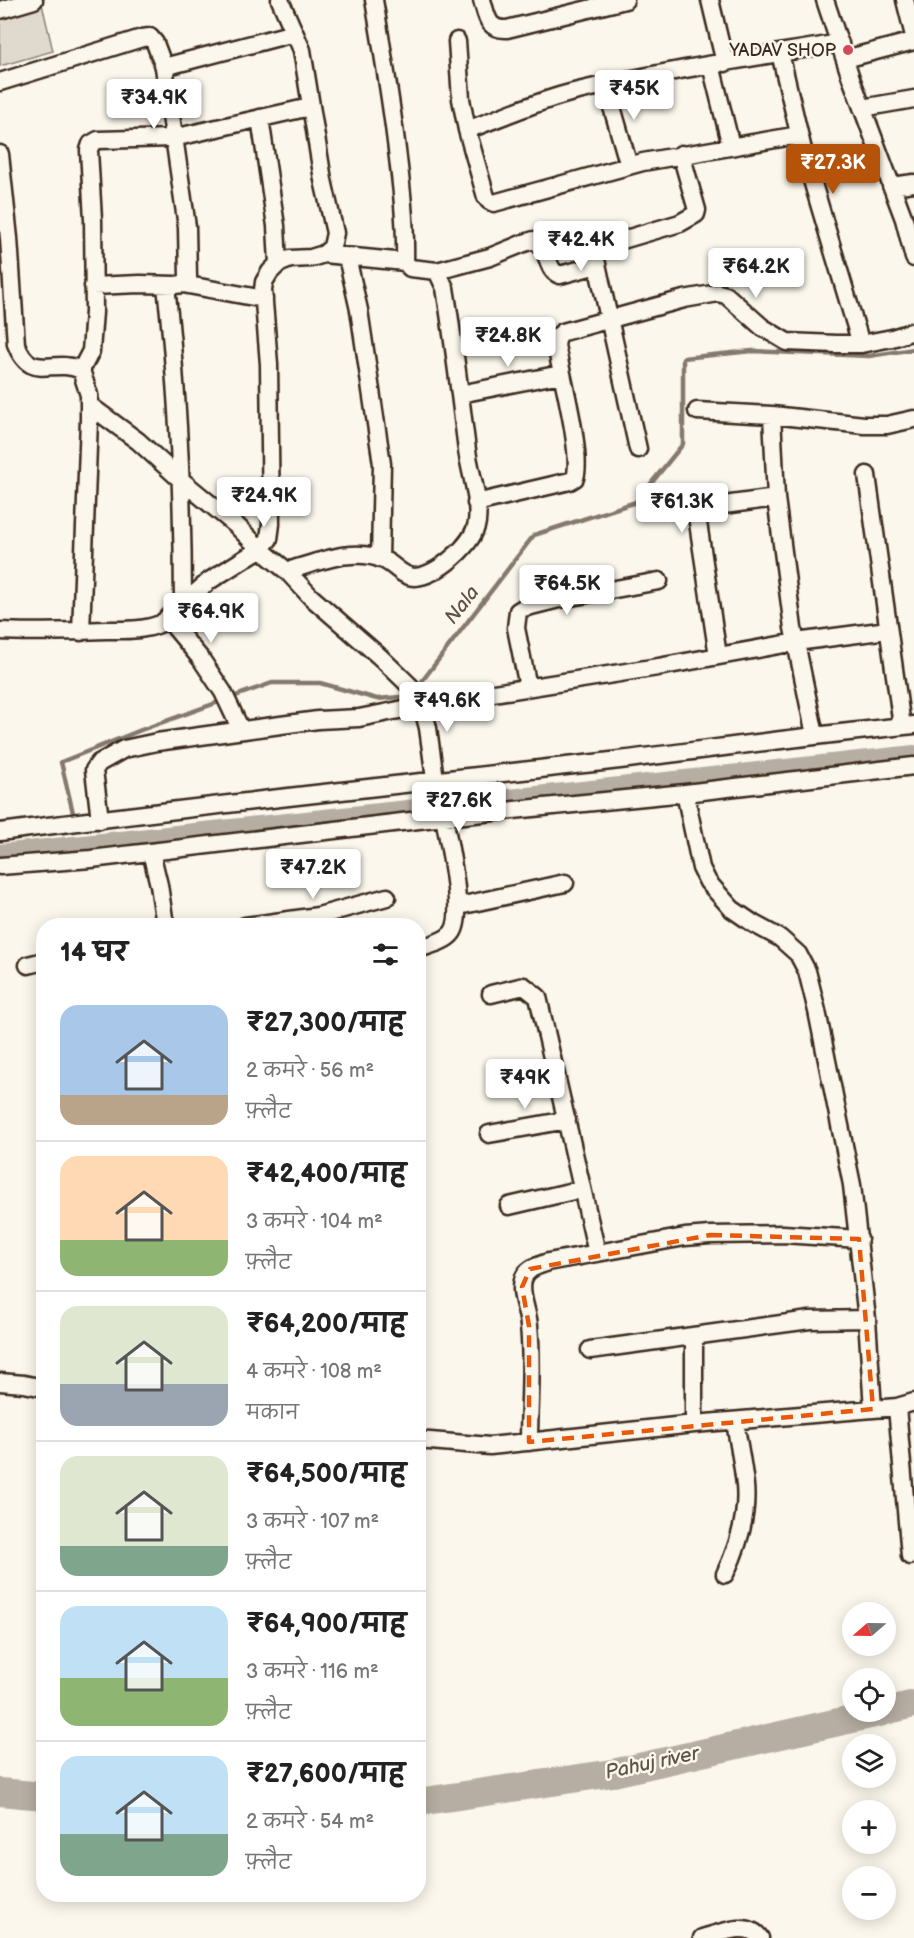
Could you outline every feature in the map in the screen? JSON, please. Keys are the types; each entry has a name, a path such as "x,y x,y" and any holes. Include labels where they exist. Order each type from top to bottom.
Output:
{"street":[{"path":"0,10 34,0"},
{"path":"280,0 302,50 308,80 310,107 334,233 332,247 324,254"},
{"path":"374,0 400,170 406,237 405,262 410,268 437,271 490,257 534,240 542,244 551,270 555,274 567,274 597,265"},
{"path":"482,0 491,25 500,30 586,5 625,0"},
{"path":"710,0 731,146"},
{"path":"825,0 862,108 904,219 914,258"},
{"path":"905,0 914,36"},
{"path":"164,67 294,33"},
{"path":"0,82 150,37 155,43 164,67 172,138 187,227 188,278 183,284"},
{"path":"457,41 460,99 467,130 486,197 494,203 681,154 799,135"},
{"path":"467,130 573,92 780,53 842,51 914,41"},
{"path":"780,53 799,135 861,344"},
{"path":"606,86 629,166"},
{"path":"862,108 914,99"},
{"path":"81,370 91,351 93,220 89,157 91,144 98,140 172,138 310,107"},
{"path":"260,118 276,226 278,264"},
{"path":"0,154 9,238 16,344 21,357 37,368 70,365 81,370 87,387 88,477 81,632"},
{"path":"638,448 595,255 596,250 602,246 680,223 696,214 698,210 681,154"},
{"path":"891,186 914,183"},
{"path":"0,631 132,631 153,627 168,618 209,581 260,549 269,539 271,524 269,364 264,282 278,264 290,259 310,258 324,254 405,262"},
{"path":"347,257 358,310 382,464 380,559"},
{"path":"287,571 330,559 368,555 385,560 400,573 415,577 440,567 454,557 471,537 477,523 476,502 445,288 437,271"},
{"path":"93,286 183,284 264,299"},
{"path":"166,286 172,340 181,480 183,605"},
{"path":"476,502 575,478 577,452 556,345 558,336 579,327 684,299 718,293 726,295 762,327 787,342 861,344 914,331"},
{"path":"460,394 561,374"},
{"path":"89,405 138,441 237,526 287,571 311,597 379,656 417,697 428,728 435,779"},
{"path":"697,411 772,415 864,425 887,425 914,419"},
{"path":"772,415 776,498 796,642 815,735"},
{"path":"0,832 908,725 888,630 867,475"},
{"path":"718,656 697,516 701,509 709,507 776,498"},
{"path":"528,687 516,628 518,611 555,600 659,581"},
{"path":"168,618 201,659 223,692 241,730"},
{"path":"92,821 94,770 99,763 124,749 241,730 318,720 359,718 417,697 528,687 796,642 888,630"},
{"path":"0,866 151,852 444,817 685,793 914,766"},
{"path":"685,793 701,868 708,882 732,909 780,938 798,954 807,970 852,1185 867,1319 873,1409"},
{"path":"426,946 439,942 451,934 457,924 459,906 444,817"},
{"path":"151,852 164,918"},
{"path":"459,906 565,883"},
{"path":"303,918 387,897"},
{"path":"491,994 524,986 538,997 597,1253"},
{"path":"489,1134 567,1120"},
{"path":"509,1206 582,1189"},
{"path":"529,1442 529,1326 523,1298 523,1278 530,1269 548,1262 710,1235 783,1234 859,1239"},
{"path":"590,1350 810,1320 867,1319"},
{"path":"694,1337 694,1424"},
{"path":"0,1382 36,1386"},
{"path":"897,1413 914,1402"},
{"path":"426,1441 490,1446 694,1424 873,1409 897,1413 914,1433"},
{"path":"897,1413 910,1556"},
{"path":"725,1574 735,1554 745,1512 745,1485 735,1421"},
{"path":"702,1938 749,1928 760,1938"}],"highlighted area":[{"path":"710,1235 859,1239 873,1409 529,1442 529,1326 522,1287 530,1269"}],"shaded area":[{"path":"42,4 53,51 0,66 0,16"}],"waterway":[{"name":"Nala","path":"416,689 534,535 636,502 683,444 683,358 752,351 869,356 914,349"},
{"name":"Nala","path":"74,817 61,762 141,730 272,683 320,683 377,699 411,696"},
{"path":"0,852 914,753"},
{"name":"Pahuj river","path":"896,1708 914,1704"},
{"name":"Pahuj river","path":"426,1801 613,1773 842,1721"},
{"name":"Pahuj river","path":"0,1792 36,1795"}],"place":[{"name":"YADAV SHOP","path":"848,50"}]}
